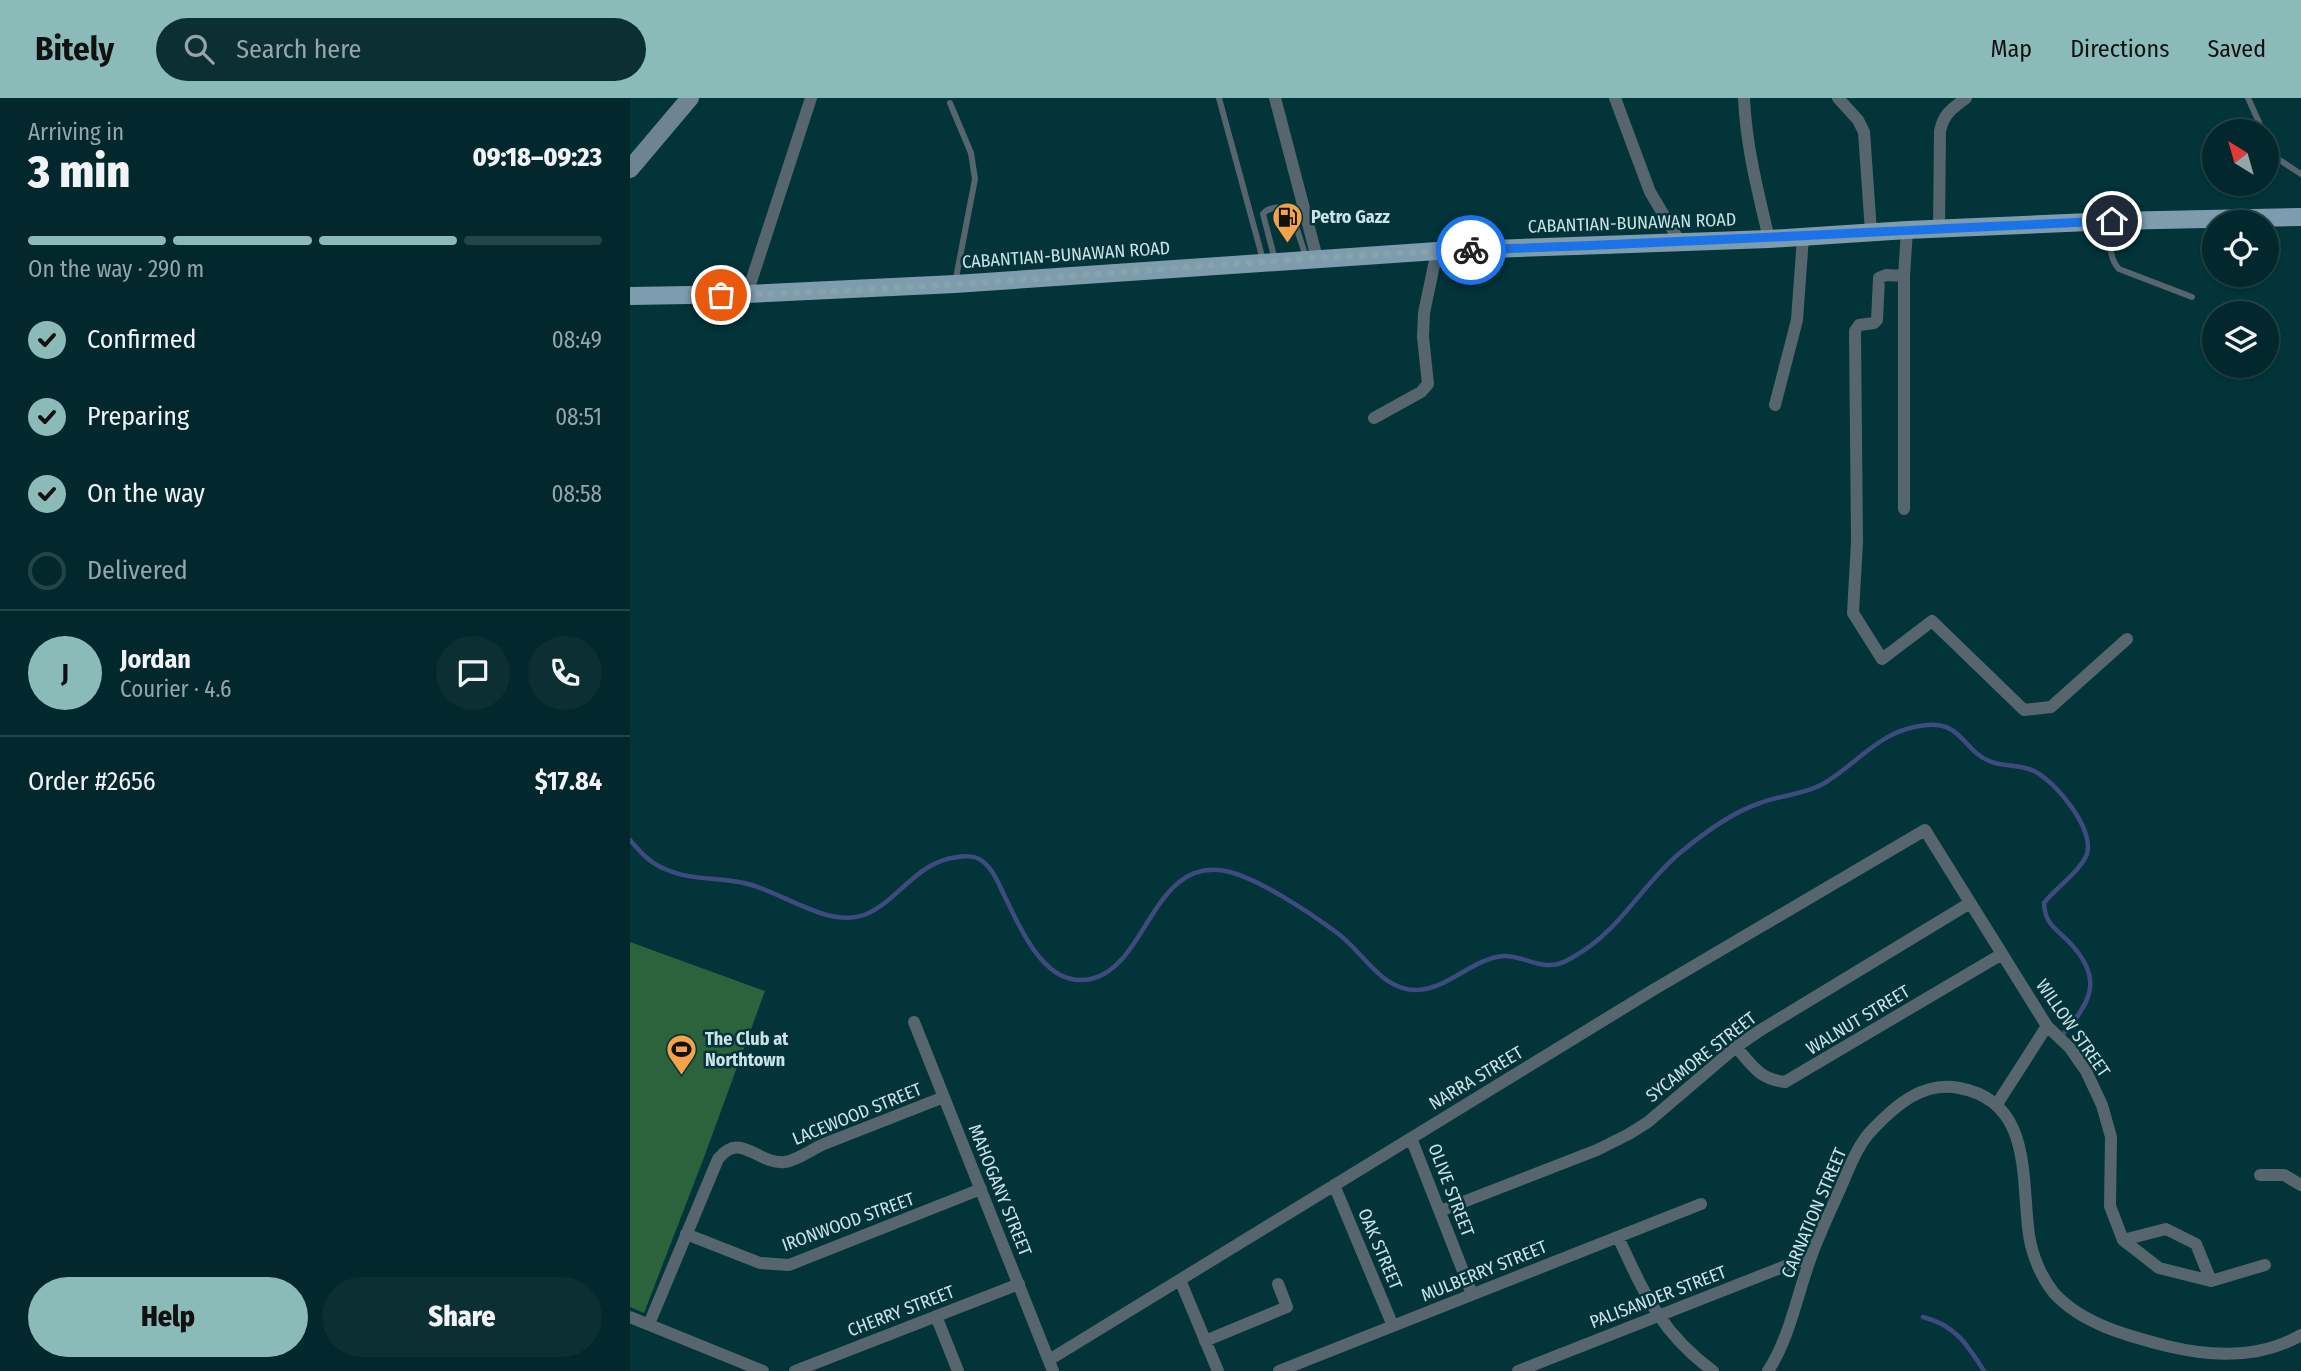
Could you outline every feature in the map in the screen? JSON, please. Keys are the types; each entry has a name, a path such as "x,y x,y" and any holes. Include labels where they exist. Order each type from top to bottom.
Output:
{"main road":[{"name":"CABANTIAN-BUNAWAN ROAD","path":"630,296 747,294 955,284 1437,251 1680,243 2112,221 2301,217"}],"street":[{"path":"747,294 811,98"},
{"path":"1275,98 1312,258"},
{"path":"1615,98 1650,192 1680,243"},
{"path":"1744,98 1750,160 1769,239"},
{"path":"1838,98 1858,120 1864,132 1871,232"},
{"path":"1939,228 1942,119 1966,98"},
{"path":"630,169 685,100"},
{"path":"1903,509 1904,276 1907,230"},
{"path":"1776,405 1797,320 1803,237"},
{"path":"1374,418 1421,392 1428,384 1423,337 1424,313 1437,251"},
{"path":"1904,276 1886,275 1879,278 1877,320 1859,325 1855,331 1857,542 1853,613 1882,659 1932,621 2024,710 2051,708 2127,639"},
{"name":"WILLOW STREET","path":"1925,830 2047,1026 2070,1048 2087,1071 2102,1105 2111,1137 2110,1206 2123,1240"},
{"name":"NARRA STREET","path":"1051,1365 1180,1280 1334,1185 1653,990 1925,830"},
{"name":"SYCAMORE STREET","path":"1440,1211 1597,1150 1629,1134 1648,1122 1736,1046 1970,902"},
{"name":"WALNUT STREET","path":"1736,1046 1758,1072 1770,1080 1785,1082 1803,1074 2002,954"},
{"name":"MAHOGANY STREET","path":"914,1022 1051,1365"},
{"path":"2047,1026 1997,1104 2018,1139 2023,1163 2029,1237 2038,1266 2053,1292 2074,1312 2104,1326 2152,1342 2210,1354 2250,1353 2269,1349 2301,1335"},
{"name":"CARNATION STREET","path":"1768,1371 1784,1341 1811,1256 1853,1159 1870,1132 1897,1105 1923,1090 1945,1085 1975,1091 1997,1104"},
{"name":"LACEWOOD STREET","path":"649,1324 718,1159 729,1148 736,1146 785,1162 825,1143 944,1097"},
{"name":"OLIVE STREET","path":"1411,1138 1472,1294"},
{"path":"2260,1175 2297,1177"},
{"name":"OAK STREET","path":"1334,1185 1393,1326"},
{"name":"IRONWOOD STREET","path":"686,1234 760,1263 789,1265 981,1189"},
{"name":"MULBERRY STREET","path":"1279,1371 1702,1204"},
{"path":"2123,1240 2166,1229 2196,1244 2211,1281"},
{"path":"1618,1237 1658,1316 1677,1340 1713,1371"},
{"path":"2123,1240 2159,1268 2211,1281 2265,1265"},
{"name":"PALISANDER STREET","path":"1518,1371 1811,1256"},
{"path":"1180,1280 1218,1371"},
{"name":"CHERRY STREET","path":"795,1371 1018,1284"},
{"path":"1205,1341 1287,1307 1278,1284"},
{"path":"936,1316 958,1371"},
{"path":"630,1317 762,1371"}],"lane":[{"path":"1219,98 1270,262"},
{"path":"2248,98 2258,119"},
{"path":"950,103 971,153 975,179 955,284"},
{"path":"2279,160 2301,174"},
{"path":"1270,262 1263,214 1269,209 1288,208 1312,258"},
{"path":"2112,221 2110,252 2119,269 2192,297"}],"green space":[{"name":"The Club at Northtown","path":"630,942 765,991 644,1313 630,1307"}],"waterway":[{"path":"630,840 650,860 675,873 748,884 820,913 850,918 876,909 930,866 943,860 975,857 986,864 994,874 1036,953 1047,966 1074,980 1091,979 1110,970 1126,954 1167,894 1184,879 1204,870 1230,872 1270,889 1313,916 1346,940 1393,984 1404,989 1417,990 1439,985 1492,958 1503,956 1544,965 1566,961 1605,933 1667,865 1719,824 1760,803 1823,784 1896,733 1927,725 1939,725 1955,732 1989,761 2029,769 2043,777 2062,795 2085,832 2088,843 2084,860 2044,903 2049,921 2080,956 2090,978 2087,1000 2064,1033"},
{"path":"1923,1317 1952,1330 1972,1352 1984,1371"}],"way so far":[{"path":"721,295 955,284 1317,258 1471,250"}],"place":[{"name":"Petro Gazz","path":"1288,244"},
{"name":"The Club at Northtown","path":"682,1076"}],"route":[{"path":"1471,250 1769,239 2112,221"}]}
